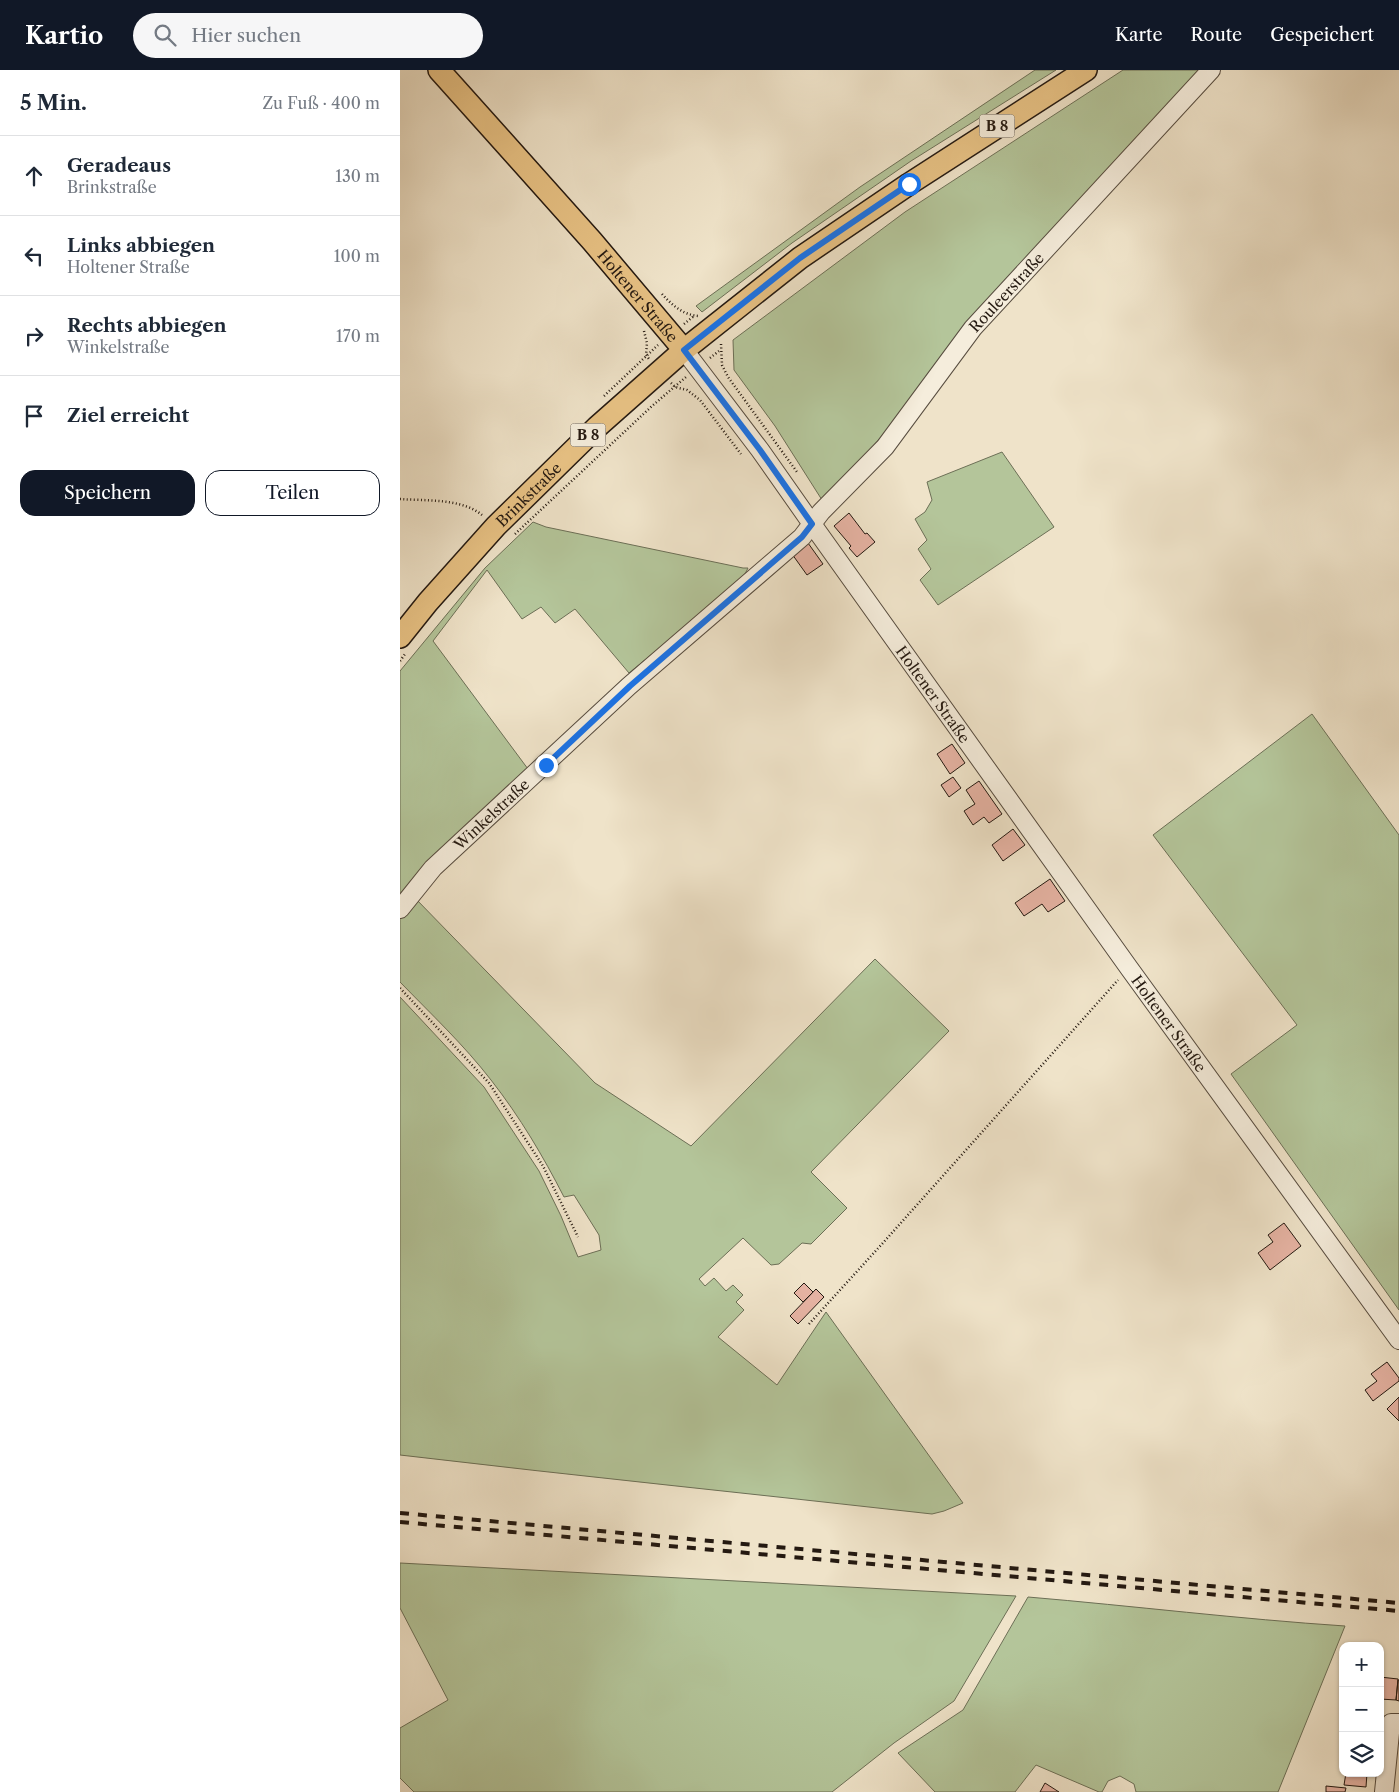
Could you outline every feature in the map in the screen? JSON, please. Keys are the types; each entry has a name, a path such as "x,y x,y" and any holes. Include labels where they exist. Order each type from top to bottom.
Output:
{"main road":[{"name":"Holtener Straße","path":"439,70 592,241 684,350"},
{"name":"Brinkstraße","path":"403,645 428,602 496,526 596,427 684,350 800,258 918,178 1086,70"}],"street":[{"name":"Rouleerstraße","path":"812,524 885,448 973,328 1211,70"},
{"name":"Holtener Straße","path":"684,350 760,450 1129,968 1399,1340"},
{"name":"Winkelstraße","path":"400,909 433,868 630,686 802,537 812,524"},
{"path":"1384,1792 1391,1722 1399,1723"}],"path":[{"path":"644,330 647,343 646,355 675,387 687,390 700,400 743,456"},
{"path":"514,535 652,406 720,350"},
{"path":"400,499 452,502 476,510 483,516"},
{"path":"400,661 403,645"},
{"path":"809,1324 1129,968"},
{"path":"400,988 488,1083 543,1166 578,1237"}],"green space":[{"path":"1035,70 1056,70 911,161 792,243 702,312 696,306 860,187"},
{"path":"1123,70 1203,70 867,453 822,500 775,426 734,370 733,340 905,212"},
{"path":"1002,452 1054,527 938,605 920,580 931,569 918,549 927,540 915,519 925,512 932,500 927,482"},
{"path":"533,522 546,527 748,568 741,582 629,673 575,609 555,623 541,607 522,619 487,570 433,641 528,769 400,901 400,671 485,568"},
{"path":"1312,714 1399,835 1399,1310 1231,1074 1297,1025 1153,835"},
{"path":"415,898 595,1083 691,1146 875,959 949,1031 811,1172 847,1208 811,1244 802,1243 779,1264 771,1265 743,1238 699,1279 705,1286 714,1278 726,1291 733,1285 743,1295 736,1302 744,1310 718,1337 777,1385 826,1312 963,1503 932,1514 400,1455 400,997 484,1087 539,1171 578,1257 601,1250 599,1235 574,1195 564,1197 530,1137 502,1094 470,1054 400,982 400,917"},
{"path":"400,1563 1016,1596 954,1701 894,1743 832,1792 414,1792 400,1778 400,1728 448,1700 400,1608"},
{"path":"1028,1597 1345,1626 1278,1792 1136,1792 1134,1784 1120,1776 1108,1781 1102,1792 1099,1792 1036,1765 1015,1792 935,1792 898,1753 963,1710"}],"building":[{"path":"849,513 865,534 867,533 875,542 857,557 849,548 851,546 834,526"},
{"path":"808,543 823,564 807,575 792,554"},
{"path":"952,744 965,763 950,774 937,754"},
{"path":"953,777 961,788 949,797 941,785"},
{"path":"979,781 1002,814 989,823 984,817 973,825 964,811 975,804 966,790"},
{"path":"1013,829 1025,845 1003,861 992,845"},
{"path":"1050,879 1065,901 1048,912 1042,904 1024,916 1015,903"},
{"path":"1284,1223 1301,1246 1270,1270 1258,1253 1273,1242 1268,1235"},
{"path":"804,1283 813,1292 803,1302 794,1293"},
{"path":"816,1289 824,1297 798,1324 790,1316"},
{"path":"1387,1362 1399,1378 1399,1381 1373,1401 1365,1390 1377,1381 1371,1374"},
{"path":"1399,1397 1399,1421 1387,1409"},
{"path":"1384,1677 1398,1679 1396,1700 1384,1699"},
{"path":"1399,1680 1399,1701 1396,1700"},
{"path":"1345,1777 1367,1777 1366,1787 1344,1785"},
{"path":"1045,1783 1059,1792 1040,1792"},
{"path":"1326,1786 1346,1788 1345,1792 1326,1792"}],"railway":[{"path":"400,1513 1399,1603"},
{"path":"400,1522 1399,1611"}],"route":[{"path":"546,765 630,686 802,537 812,524 760,450 684,350 800,258 909,184"}]}
